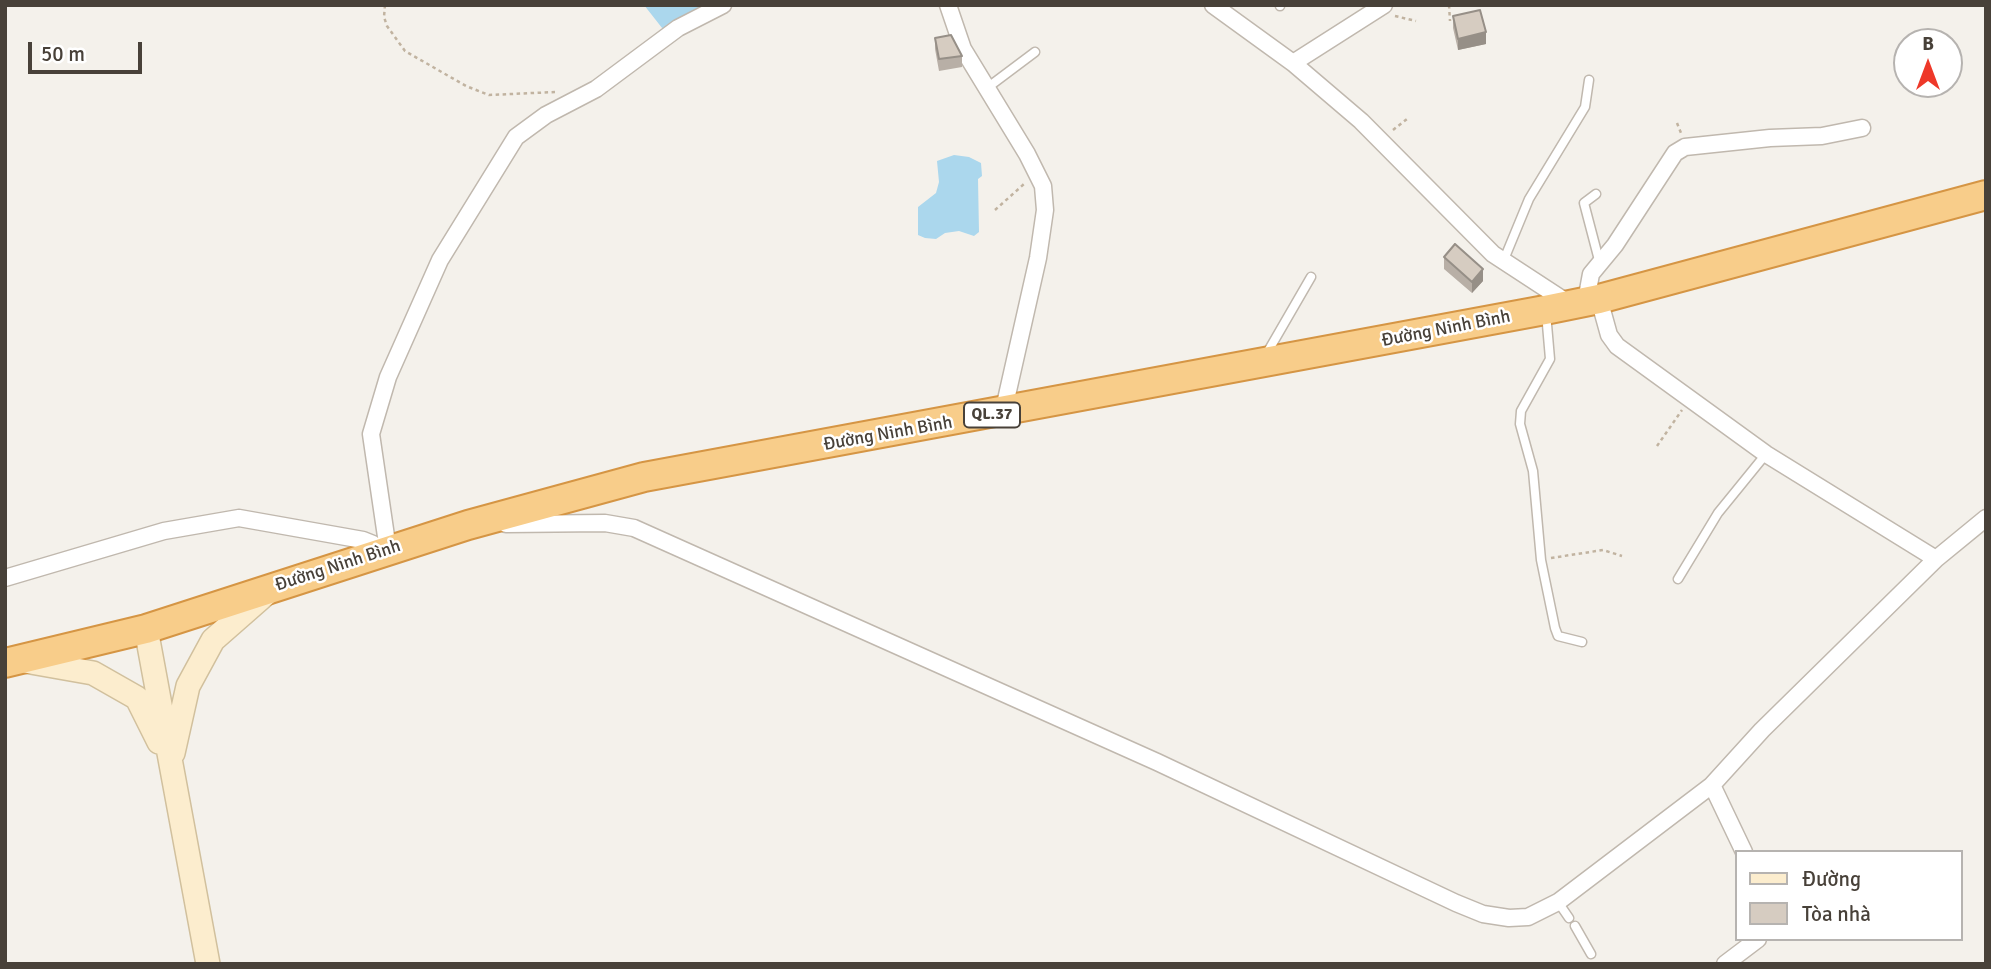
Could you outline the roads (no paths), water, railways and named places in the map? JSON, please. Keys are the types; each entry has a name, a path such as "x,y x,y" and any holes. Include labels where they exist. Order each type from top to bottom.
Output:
{"highway":[{"name":"Đường Ninh Bình","path":"12,662 146,629 468,525 644,477 1003,413 1575,304 1986,195"}],"main road":[{"path":"171,763 188,686 213,640 274,587"},
{"path":"146,629 208,964"},
{"path":"12,662 93,673 137,698 171,763"}],"street":[{"path":"384,551 371,434 388,377 446,248 516,137 546,115 596,89 678,29 723,5"},
{"path":"948,5 963,49 1043,186 1045,210 1038,258 1003,413"},
{"path":"1213,5 1293,62 1360,121 1503,262 1575,304 1609,335 1617,346 1766,454 1936,559"},
{"path":"1293,62 1382,6"},
{"path":"1575,304 1669,160 1685,147 1822,136 1862,128"},
{"path":"5,579 164,531 239,518 363,540 384,551"},
{"path":"468,525 605,523 634,528 1157,762 1456,903 1483,914 1509,918 1528,917 1558,902 1712,785 1762,730 1936,559 1986,518"},
{"path":"1712,785 1743,850"},
{"path":"1725,964 1755,941"}],"lane":[{"path":"987,88 1035,52"},
{"path":"1503,262 1530,199 1585,107 1589,80"},
{"path":"1596,194 1584,203 1600,264"},
{"path":"1261,363 1311,277"},
{"path":"1575,304 1550,359 1526,399 1520,424 1533,471 1541,560 1559,636 1582,642"},
{"path":"1678,579 1718,513 1766,454"},
{"path":"1558,902 1569,918"},
{"path":"1575,926 1591,954"}],"water":[{"path":"644,5 711,5 666,33"},
{"path":"954,155 969,157 981,163 982,176 978,179 979,232 974,236 959,231 945,233 936,239 925,238 918,235 918,207 936,193 939,182 937,161"}]}
